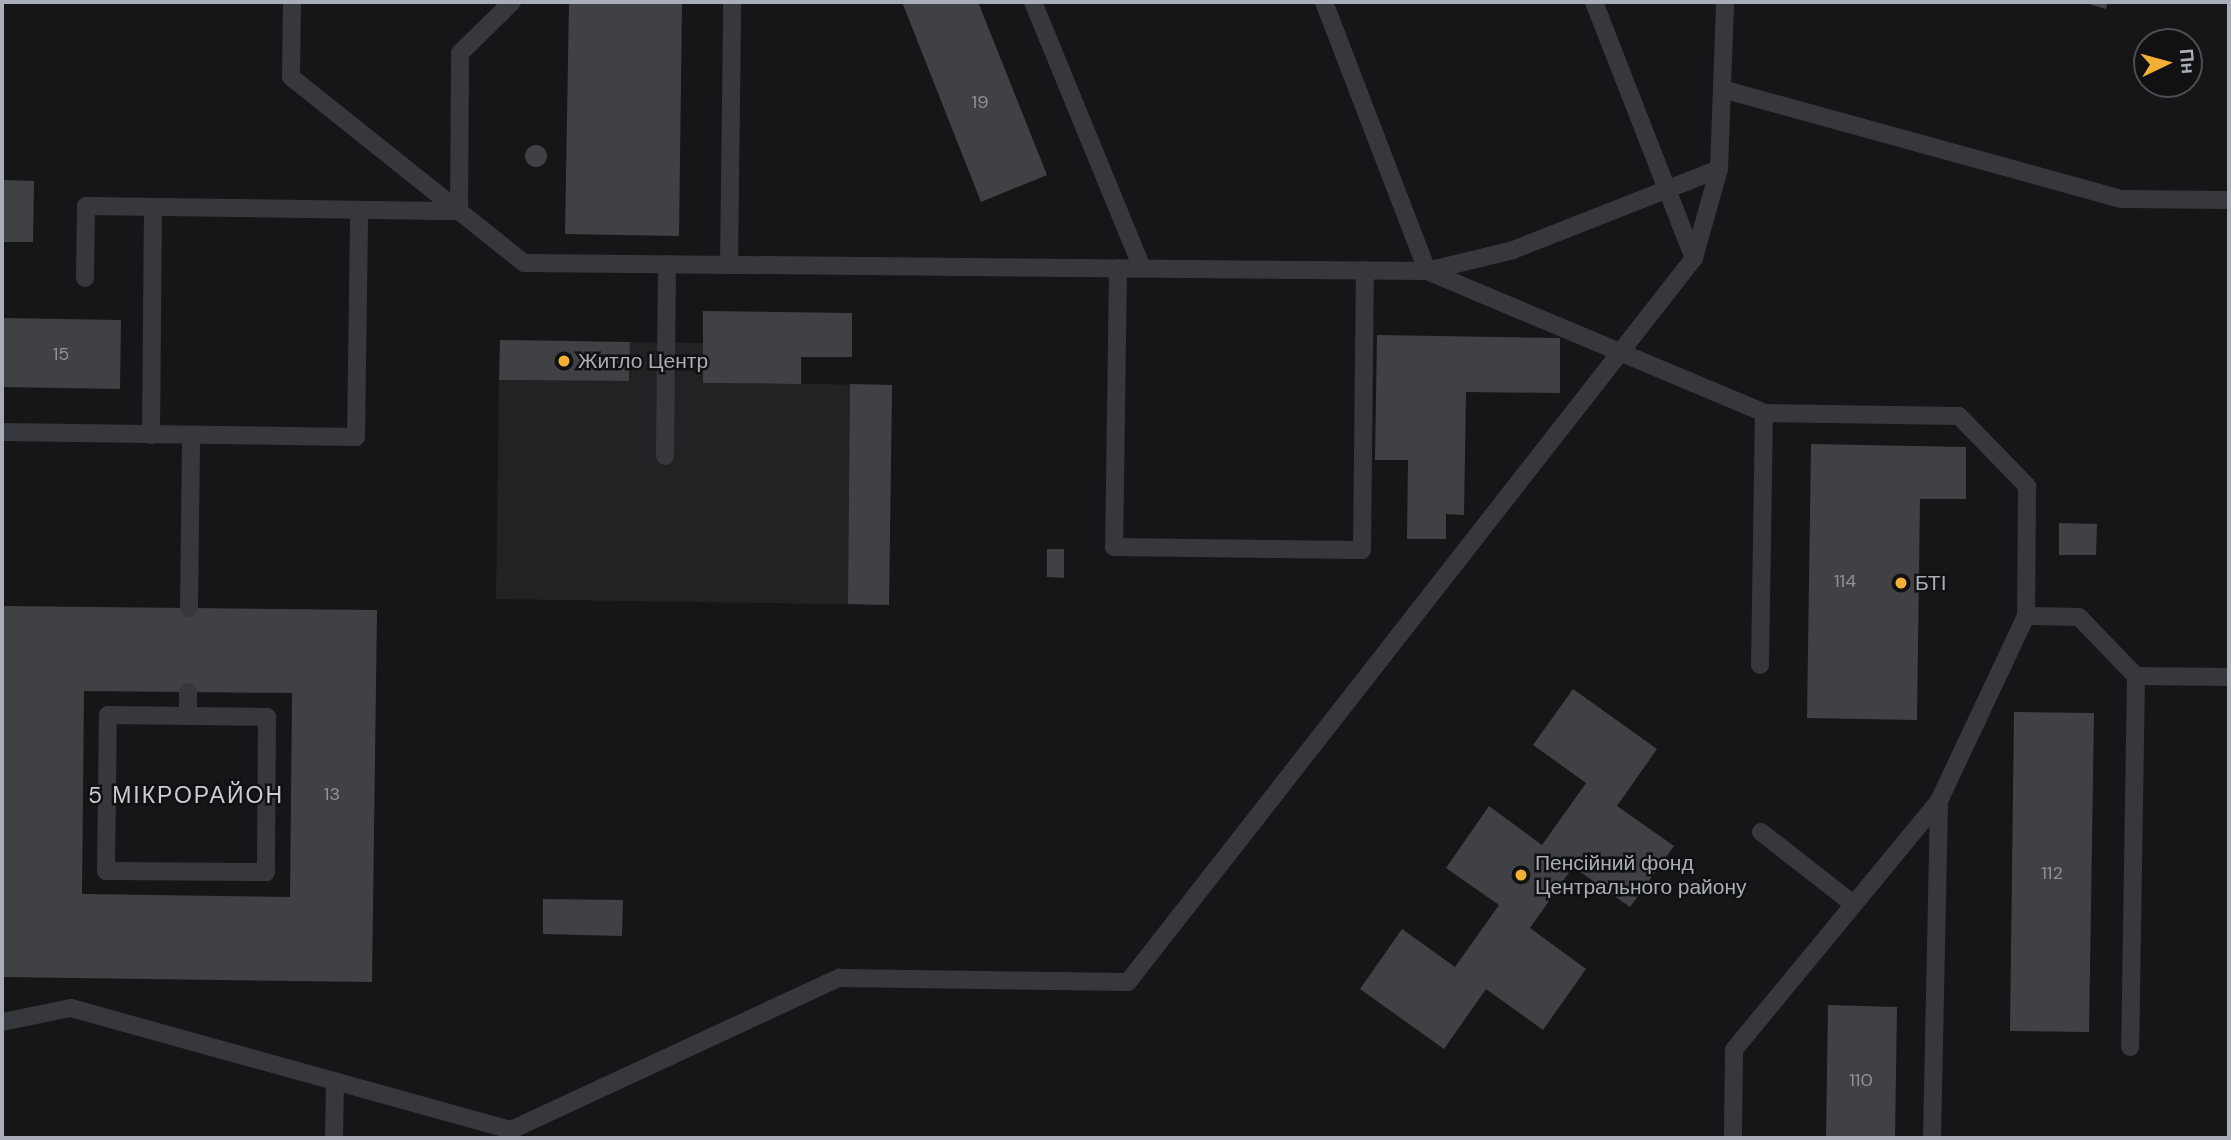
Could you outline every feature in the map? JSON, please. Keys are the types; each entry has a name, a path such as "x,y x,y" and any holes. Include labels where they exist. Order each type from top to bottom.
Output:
{"lane":[{"path":"292,2 291,77 524,263 1427,271 1513,250 1719,169"},
{"path":"459,211 460,53 512,2"},
{"path":"729,265 732,2"},
{"path":"1033,2 1142,268"},
{"path":"1324,2 1427,271 1764,413 1959,416 2027,486 2026,616 1939,801 1734,1049 1733,1138"},
{"path":"1594,2 1694,258"},
{"path":"2,1022 71,1008 512,1130 839,978 1128,982 1694,258 1719,169 1725,2"},
{"path":"1722,89 2122,199 2229,200"},
{"path":"85,278 86,206 459,211"},
{"path":"151,435 153,207"},
{"path":"2,432 356,437 359,210"},
{"path":"665,456 667,264"},
{"path":"1118,268 1114,547 1362,550 1365,270"},
{"path":"1760,665 1764,413"},
{"path":"189,608 191,435"},
{"path":"2026,616 2079,617 2136,676 2130,1047"},
{"path":"2136,676 2229,677"},
{"path":"188,692 188,716"},
{"path":"108,715 188,716 267,717 266,872 106,871 108,715"},
{"path":"1931,1138 1939,801"},
{"path":"1761,832 1853,904"},
{"path":"334,1138 335,1081"}],"shaded area":[{"path":"630,342 703,343 703,383 892,385 889,605 496,599 499,380 629,381"}],"building":[{"path":"569,2 682,2 679,236 565,234"},
{"path":"902,2 978,2 1047,175 981,202"},
{"path":"2082,2 2108,2 2106,9"},
{"path":"536,145 544,148 547,156 544,164 536,167 528,164 525,156 528,148"},
{"path":"2,180 34,181 33,242 2,242"},
{"path":"703,311 852,313 852,357 801,357 801,384 703,383"},
{"path":"2,318 121,320 120,389 2,387"},
{"path":"1377,335 1560,338 1560,393 1466,392 1464,515 1446,514 1446,539 1407,539 1408,460 1375,460"},
{"path":"500,340 630,342 629,381 499,380"},
{"path":"850,384 892,385 889,605 848,604"},
{"path":"1811,444 1966,447 1966,499 1920,499 1917,720 1807,718"},
{"path":"2059,523 2097,524 2096,555 2059,555"},
{"path":"1047,549 1064,549 1064,578 1047,577"},
{"path":"2,606 377,610 372,982 2,977","holes":["84,691 292,693 290,897 82,894"]},
{"path":"1573,689 1657,749 1617,806 1674,846 1630,907 1573,867 1530,928 1586,969 1543,1030 1486,989 1444,1049 1360,989 1402,929 1455,967 1499,905 1446,868 1489,806 1542,845 1586,783 1533,745"},
{"path":"2014,712 2094,713 2089,1032 2010,1031"},
{"path":"543,899 623,900 622,936 543,934"},
{"path":"1828,1005 1897,1007 1895,1138 1826,1138"}],"place":[{"name":"Житло Центр","path":"564,361"},
{"name":"БТІ","path":"1901,583"},
{"name":"Пенсійний фонд Центрального району","path":"1521,875"}],"district":[{"name":"5 МІКРОРАЙОН","path":"186,795"}]}
